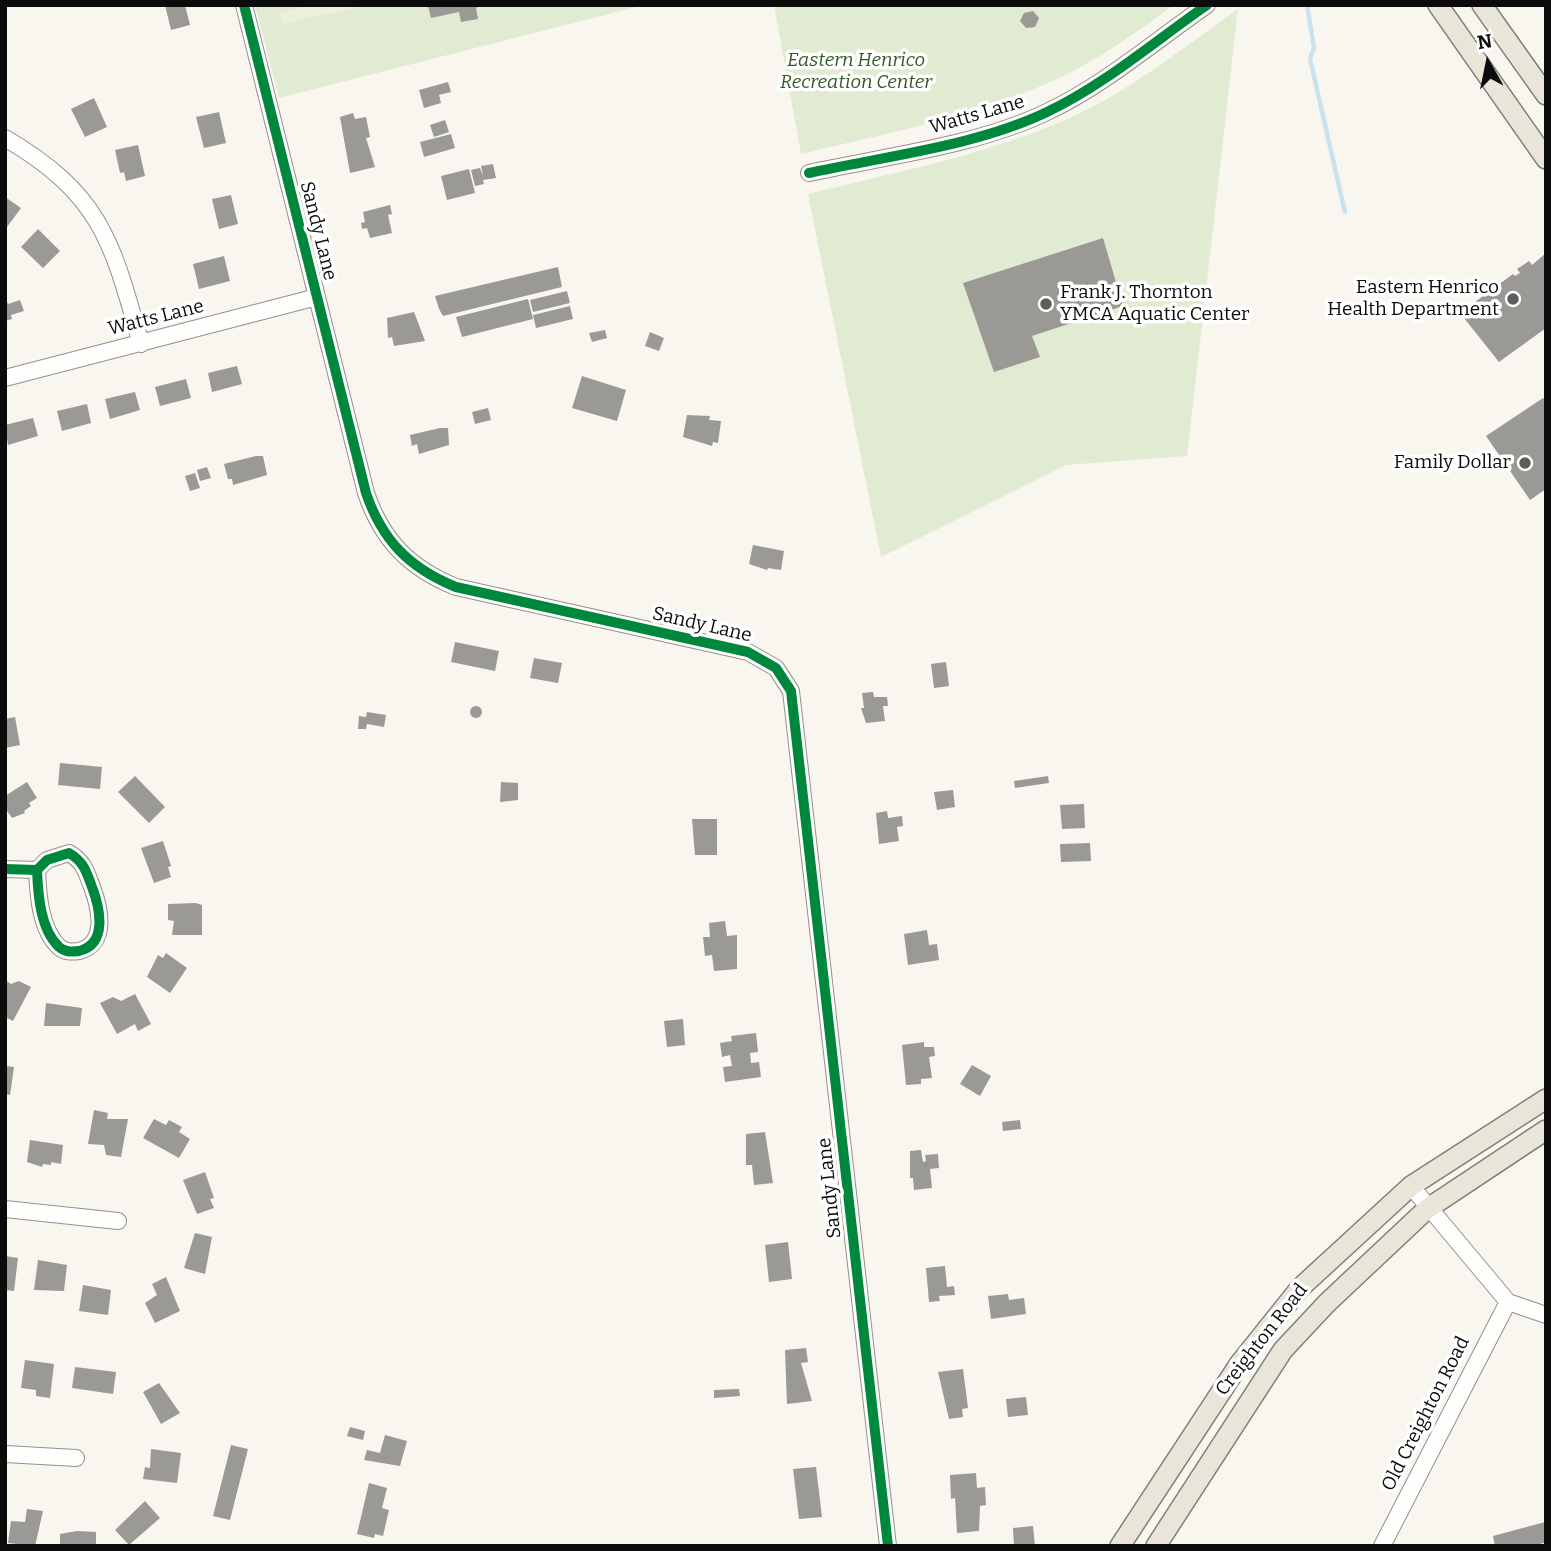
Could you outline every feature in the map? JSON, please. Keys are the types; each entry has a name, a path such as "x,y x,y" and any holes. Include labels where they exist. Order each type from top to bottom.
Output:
{"main road":[{"path":"1437,5 1546,159"},
{"path":"1482,5 1546,95"},
{"name":"Creighton Road","path":"1120,1546 1240,1363 1300,1288 1411,1186 1546,1099"},
{"name":"Creighton Road","path":"1156,1546 1283,1350 1327,1303 1427,1209 1546,1130"}],"street":[{"name":"Sandy Lane","path":"244,5 366,493 382,531 400,554 439,580 480,594 748,652 776,668 792,691 888,1546"},
{"name":"Watts Lane","path":"809,173 991,133 1047,112 1085,90 1207,5"},
{"path":"5,138 54,169 89,206 111,245 141,344"},
{"name":"Watts Lane","path":"5,378 317,297"},
{"path":"5,869 37,870 58,855 69,853 82,861 96,897 99,918 100,929 93,944 68,952 59,947 44,918 37,870"},
{"path":"1411,1186 1427,1209 1508,1302 1546,1315"},
{"path":"5,1209 118,1221"},
{"name":"Old Creighton Road","path":"1382,1546 1508,1302"},
{"path":"5,1454 76,1458"}],"green space":[{"path":"255,5 644,5 279,98"},
{"path":"309,5 370,5 282,24 280,12"},
{"name":"Eastern Henrico Recreation Center","path":"774,5 1174,5 1088,63 1026,92 931,123 801,154"},
{"path":"1238,9 1187,456 1066,465 881,557 808,194 989,148 1058,123 1130,85"}],"building":[{"path":"165,5 185,5 190,25 171,30"},
{"path":"482,5 476,8 478,19 461,22 459,12 431,18 428,6"},
{"path":"1033,11 1039,18 1035,27 1026,28 1020,21 1024,13"},
{"path":"448,82 451,92 439,95 441,103 424,108 419,90"},
{"path":"94,98 107,127 85,137 71,109"},
{"path":"219,112 226,143 204,148 196,117"},
{"path":"353,113 355,119 366,117 370,137 366,138 375,167 350,173 340,117"},
{"path":"445,120 449,132 434,137 430,125"},
{"path":"451,134 455,148 424,157 420,142"},
{"path":"138,145 145,176 126,181 124,172 120,173 115,150"},
{"path":"493,164 496,178 483,180 484,184 475,186 471,170 480,168 483,176 481,166"},
{"path":"469,169 475,193 447,200 441,176"},
{"path":"231,195 238,224 219,229 212,199"},
{"path":"5,197 21,208 7,227 5,226"},
{"path":"390,205 392,214 388,215 392,233 370,238 367,228 362,229 361,223 365,222 363,212"},
{"path":"38,229 60,251 43,268 21,247"},
{"name":"Frank J. Thornton YMCA Aquatic Center","path":"1103,238 1123,306 1032,336 1040,357 994,372 963,283"},
{"name":"Eastern Henrico Health Department","path":"1546,253 1546,328 1499,362 1460,313 1513,274 1515,276 1520,273 1517,269 1529,261 1532,265"},
{"path":"224,256 230,281 199,289 193,264"},
{"path":"558,267 562,287 443,316 435,296"},
{"path":"567,291 570,303 533,312 530,300"},
{"path":"5,297 8,304 20,300 24,311 11,315 12,319 5,321"},
{"path":"528,299 533,319 462,337 456,317"},
{"path":"570,306 573,319 536,328 533,315"},
{"path":"414,312 425,341 394,346 392,337 388,338 387,318"},
{"path":"605,330 607,338 592,342 589,333"},
{"path":"650,332 664,338 659,351 645,346"},
{"path":"237,366 242,384 212,392 208,373"},
{"path":"582,376 626,390 617,421 572,408"},
{"path":"186,379 191,398 160,406 155,387"},
{"path":"135,392 140,410 110,419 105,399"},
{"name":"Family Dollar","path":"1543,398 1546,402 1546,489 1530,500 1486,436"},
{"path":"87,404 91,423 62,431 57,411"},
{"path":"488,408 491,420 475,424 472,412"},
{"path":"687,415 710,416 709,420 721,421 718,443 713,442 712,446 683,437"},
{"path":"33,418 38,436 8,445 5,425"},
{"path":"448,428 449,445 419,454 417,444 412,446 410,435"},
{"path":"263,456 267,475 233,485 232,479 228,479 224,464"},
{"path":"207,467 211,478 200,481 197,470"},
{"path":"195,473 200,488 190,491 185,476"},
{"path":"753,545 784,551 781,570 767,570 749,564"},
{"path":"455,642 499,651 495,671 451,662"},
{"path":"534,658 562,663 558,683 530,678"},
{"path":"946,662 949,686 934,688 931,664"},
{"path":"873,692 874,697 887,697 888,706 883,706 885,721 866,723 861,708 864,708 862,693"},
{"path":"471,707 481,707 481,717 471,717"},
{"path":"367,712 386,715 384,727 367,724 366,729 358,729 359,716 366,717"},
{"path":"15,717 20,745 5,748 5,719"},
{"path":"60,763 102,767 100,789 58,785"},
{"path":"135,776 165,807 149,823 118,792"},
{"path":"1048,776 1049,783 1015,788 1014,781"},
{"path":"27,782 37,798 29,803 31,806 25,813 12,818 5,808 5,796"},
{"path":"501,782 518,783 518,800 500,802"},
{"path":"953,790 955,807 937,810 934,792"},
{"path":"1084,804 1085,828 1062,829 1060,805"},
{"path":"887,811 888,818 902,816 903,826 897,827 899,841 879,844 876,813"},
{"path":"692,819 717,819 717,855 695,855"},
{"path":"163,841 171,866 168,867 171,877 154,883 141,848"},
{"path":"1090,843 1091,861 1061,862 1060,844"},
{"path":"168,904 202,905 202,935 172,935 174,921 168,920"},
{"path":"725,921 727,936 737,935 737,969 714,971 712,955 705,956 703,937 710,937 709,923"},
{"path":"927,930 929,945 937,944 939,960 908,965 904,934"},
{"path":"166,953 187,968 170,993 147,977 158,955 163,958"},
{"path":"5,980 11,984 19,981 31,987 13,1021 5,1017"},
{"path":"135,994 151,1024 138,1031 135,1024 117,1034 100,1003 113,997 121,1001"},
{"path":"46,1003 82,1008 80,1026 44,1026"},
{"path":"683,1019 685,1045 667,1047 664,1021"},
{"path":"756,1033 758,1052 750,1053 751,1063 759,1062 761,1077 725,1082 723,1067 732,1066 730,1055 722,1057 720,1043 732,1041 731,1036"},
{"path":"924,1042 924,1047 934,1047 935,1056 929,1057 932,1078 921,1079 921,1084 906,1085 902,1045"},
{"path":"972,1065 991,1076 980,1096 960,1084"},
{"path":"5,1066 14,1067 10,1095 5,1094"},
{"path":"94,1110 108,1113 107,1119 128,1119 121,1157 106,1155 104,1145 88,1144"},
{"path":"154,1119 166,1125 169,1120 182,1127 179,1132 190,1139 179,1158 143,1138"},
{"path":"1020,1120 1021,1129 1003,1131 1002,1122"},
{"path":"765,1132 773,1183 754,1185 752,1165 746,1165 746,1134"},
{"path":"30,1140 63,1145 61,1164 51,1162 51,1165 43,1164 42,1167 27,1162"},
{"path":"921,1150 923,1162 926,1161 925,1155 938,1154 939,1168 930,1169 932,1188 914,1190 913,1178 910,1178 910,1151"},
{"path":"205,1172 214,1198 210,1199 214,1208 197,1214 183,1180"},
{"path":"195,1233 212,1237 205,1274 184,1268"},
{"path":"788,1242 792,1279 769,1282 765,1245"},
{"path":"5,1256 18,1258 14,1291 5,1290"},
{"path":"38,1260 67,1265 64,1291 34,1290"},
{"path":"945,1266 947,1287 954,1286 955,1295 939,1296 940,1301 929,1302 926,1268"},
{"path":"166,1277 180,1311 155,1323 145,1303 157,1295 152,1284"},
{"path":"83,1285 111,1290 108,1315 79,1311"},
{"path":"1008,1294 1009,1300 1024,1298 1026,1314 991,1319 988,1296"},
{"path":"806,1348 808,1362 801,1363 812,1401 787,1404 785,1350"},
{"path":"25,1360 54,1364 50,1398 36,1396 36,1390 21,1388"},
{"path":"75,1367 116,1372 113,1394 72,1388"},
{"path":"963,1369 968,1408 962,1409 963,1417 949,1419 938,1372"},
{"path":"159,1383 180,1413 161,1424 143,1392"},
{"path":"739,1389 740,1396 714,1398 714,1390"},
{"path":"1026,1397 1028,1415 1008,1417 1006,1399"},
{"path":"350,1427 365,1431 363,1440 347,1436"},
{"path":"385,1435 407,1441 400,1466 364,1460 367,1450 380,1453"},
{"path":"231,1445 248,1449 230,1520 213,1516"},
{"path":"151,1449 181,1453 177,1483 143,1479 145,1467 150,1468"},
{"path":"816,1467 822,1517 799,1519 793,1469"},
{"path":"976,1473 977,1488 985,1487 986,1505 980,1506 979,1531 957,1533 955,1498 951,1499 950,1475"},
{"path":"369,1483 387,1488 382,1508 389,1510 383,1536 375,1534 374,1538 357,1534"},
{"path":"145,1501 160,1518 129,1545 115,1530"},
{"path":"27,1509 43,1511 35,1546 8,1543 11,1521 25,1522"},
{"path":"1545,1522 1546,1542 1534,1546 1495,1546 1493,1536"},
{"path":"1033,1526 1035,1546 1014,1546 1013,1528"},
{"path":"96,1532 96,1546 60,1546 60,1534"}],"waterway":[{"path":"1307,5 1314,48 1310,59 1345,212"}],"cycle path":[{"path":"244,5 366,493 389,538 424,571 456,587 748,652 776,668 791,691 888,1546"},
{"path":"809,173 961,142 1020,124 1089,89 1207,5"},
{"path":"5,869 37,870 47,860 69,853 78,860 88,876 99,915 98,933 88,947 79,951 68,951 53,940 41,911 37,870"}],"place":[{"name":"Eastern Henrico Health Department","path":"1513,299"},
{"name":"Frank J. Thornton YMCA Aquatic Center","path":"1046,304"},
{"name":"Family Dollar","path":"1525,463"}]}
